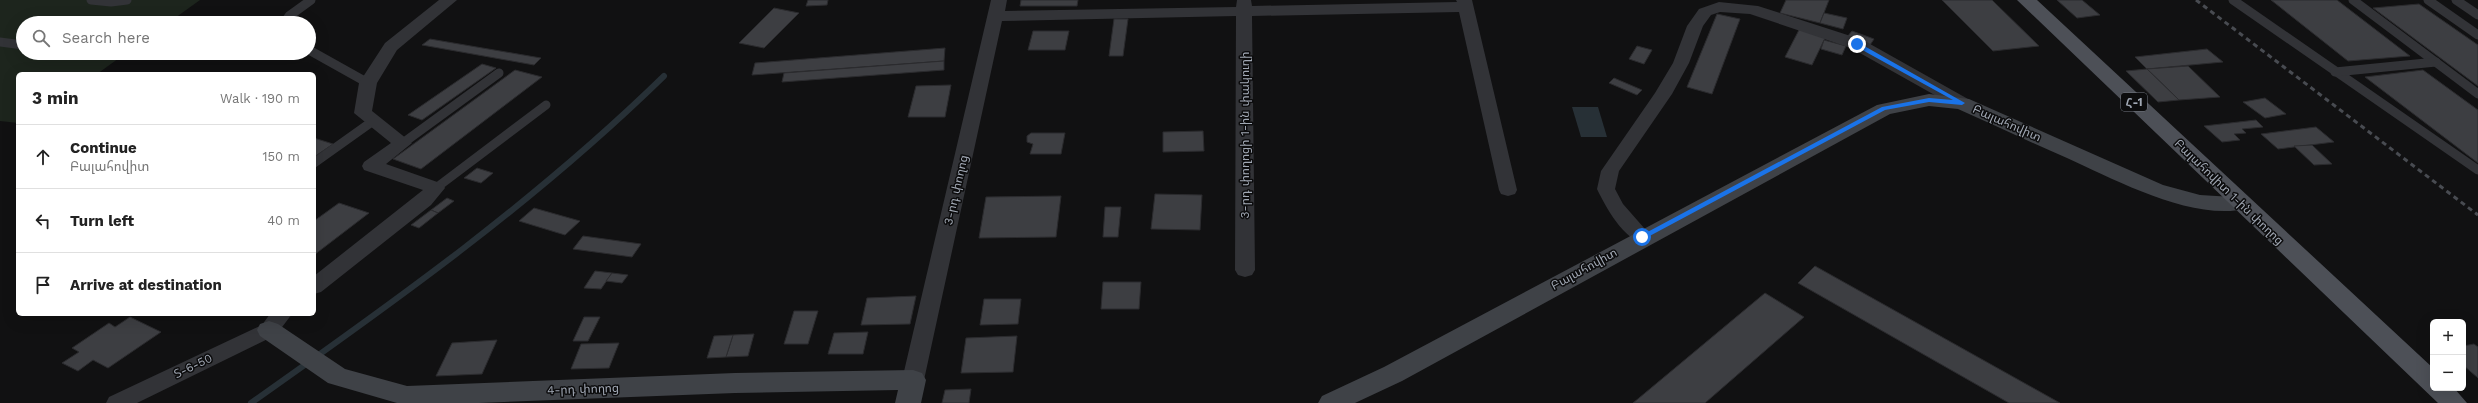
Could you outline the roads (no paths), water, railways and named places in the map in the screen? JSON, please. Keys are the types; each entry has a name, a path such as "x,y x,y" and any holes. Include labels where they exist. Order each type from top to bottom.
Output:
{"main road":[{"name":"Բալահովիտ 1-ին փողոց","path":"2026,0 2430,380"},
{"path":"2441,391 2454,403"}],"street":[{"path":"316,285 424,201 436,188 371,166 403,143 363,113 368,83 391,47 449,0"},
{"path":"997,8 1464,4 1508,190"},
{"name":"3-րդ փողոցի 1-ին փակուղի","path":"1244,6 1245,270"},
{"path":"1642,237 1615,207 1606,189 1610,171 1663,94 1681,63 1695,26 1705,12 1719,6 1752,9 1857,44 1962,103"},
{"name":"3-րդ փողոց","path":"911,392 997,8"},
{"name":"Բալահովիտ","path":"1331,403 1393,374 1642,237 1884,109 1929,100 1962,103 2156,190 2200,202 2242,203"},
{"name":"4-րդ փողոց","path":"277,327 337,376 407,396 735,383 911,392"},
{"name":"Տ-6-50","path":"118,403 277,327"}],"lane":[{"path":"91,0 111,2 127,0"},
{"path":"289,16 311,0"},
{"path":"2234,0 2335,72 2478,170"},
{"path":"2353,0 2478,94"},
{"path":"2428,0 2478,35"},
{"path":"2456,0 2478,15"},
{"path":"0,42 16,44"},
{"path":"316,54 368,83"},
{"path":"2335,72 2436,62"},
{"path":"403,143 499,73"},
{"path":"436,188 546,105"},
{"path":"316,162 373,121"}],"waterway":[{"path":"251,403 412,287 516,207 615,122 664,76"}],"railway":[{"path":"2196,0 2478,215"}]}
